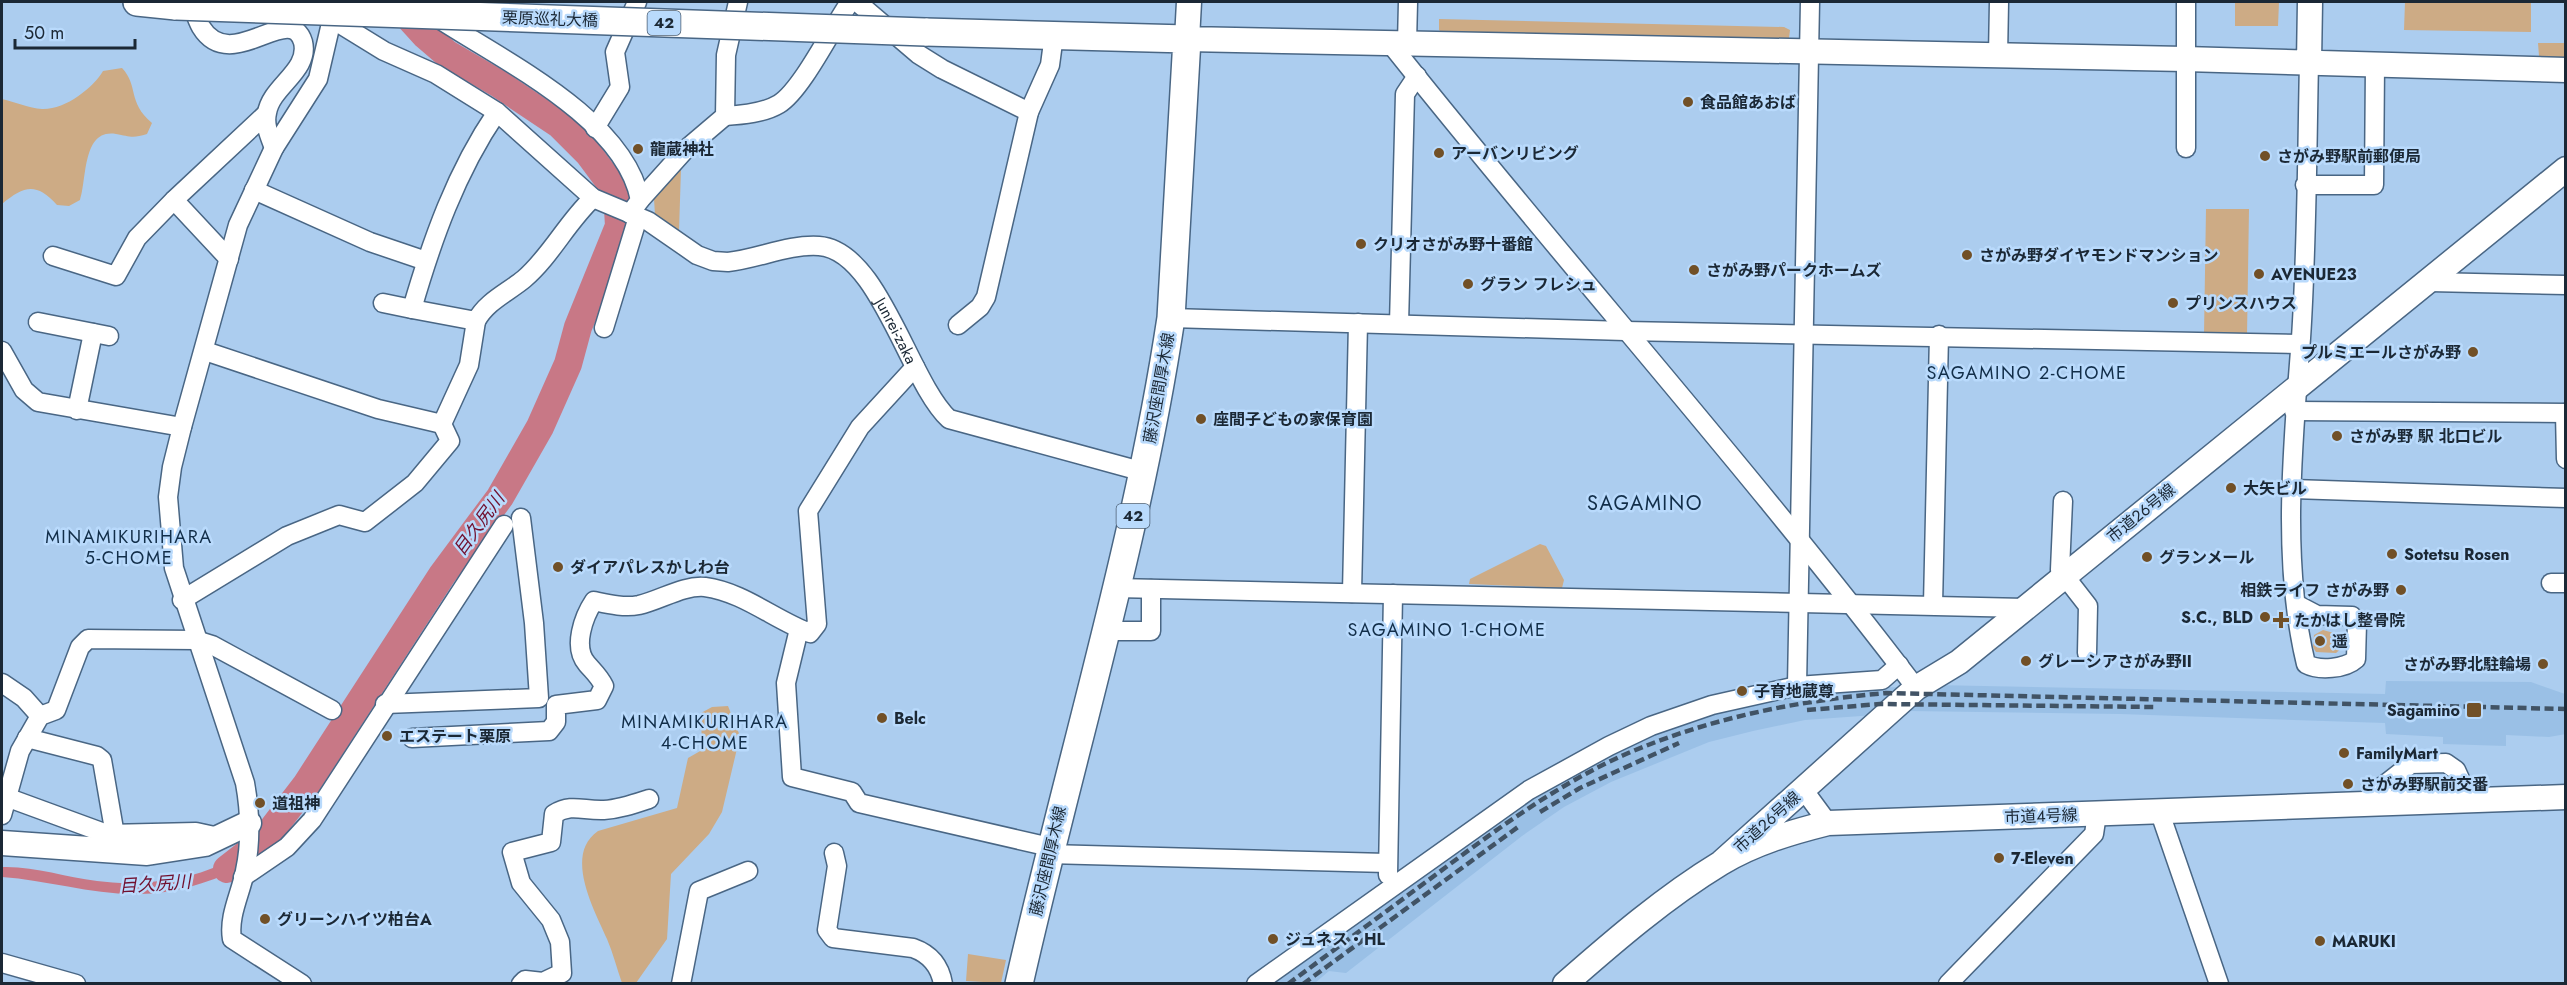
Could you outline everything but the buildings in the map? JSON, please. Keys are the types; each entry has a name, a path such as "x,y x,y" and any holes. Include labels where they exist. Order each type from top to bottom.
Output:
{"main road":[{"name":"42","path":"136,2 184,4"},
{"name":"栗原巡礼大橋","path":"184,4 1054,35"},
{"name":"42","path":"1054,35 1187,39"},
{"name":"藤沢座間厚木線","path":"1019,984 1049,850 1144,472 1171,318 1187,39"}],"street":[{"path":"436,2 433,15 540,81 596,128 617,150 636,181 636,213 604,328"},
{"path":"596,128 620,87 615,52 637,2"},
{"path":"725,116 726,55 738,2"},
{"path":"636,213 685,150 725,116 744,115 779,104 793,92 850,2"},
{"path":"857,2 918,54 942,69 1029,112"},
{"path":"1189,2 1187,39 2185,59 2565,70"},
{"path":"1408,2 1398,42 1417,76 1626,331 1799,536 1916,688"},
{"path":"1797,686 1810,2"},
{"path":"1998,56 1999,2"},
{"path":"2186,148 2187,2"},
{"path":"2296,604 2292,579 2295,400 2300,344 2310,2"},
{"path":"53,256 116,276 137,238 266,114 276,92 302,62 303,40 295,29 285,25 276,26 235,44 225,44 213,39 184,4"},
{"path":"294,982 232,939 230,927 244,874 249,826 245,783 174,568 168,497 172,467 182,427 205,351 238,225 274,148 318,79 330,10"},
{"name":"Junrei-zaka","path":"330,10 384,51 436,74 497,112 597,200 636,213 697,255 712,261 738,261 809,247 824,247 838,254 858,271 879,297 938,408 949,419 1144,472"},
{"path":"958,325 980,307 986,297 1029,112 1050,65 1054,35"},
{"path":"2305,185 2374,185 2375,64"},
{"path":"1399,324 1405,94 1417,76"},
{"path":"276,92 296,114"},
{"path":"412,309 426,261 459,176 478,140 497,112"},
{"path":"266,114 274,148"},
{"name":"市道26号線","path":"1722,862 1916,688 1959,662 2064,575 2295,400 2430,282 2565,169"},
{"path":"254,190 348,233 426,261"},
{"path":"174,200 229,259"},
{"path":"442,424 470,365 476,321 495,299 530,273 574,215 597,200"},
{"path":"2430,282 2565,285"},
{"path":"383,303 476,321"},
{"path":"1171,318 1626,331 1802,332 2300,344"},
{"path":"38,322 101,334 77,410"},
{"path":"1352,593 1358,323"},
{"path":"1933,605 1940,335"},
{"path":"2,351 13,374 31,397 38,402 182,427"},
{"path":"205,351 378,409 442,424"},
{"path":"412,738 549,731 556,722 556,705 597,700 604,686 597,672 586,664 580,652 585,615 594,601 619,606 637,605 690,588 704,587 727,592 810,633 817,624 808,511 860,427 915,367"},
{"path":"2295,400 2565,413 2565,459"},
{"path":"183,600 287,536 339,515 365,522 415,483 450,441 442,424"},
{"path":"2293,489 2565,498"},
{"path":"2063,501 2060,570 2088,606 2087,653"},
{"path":"385,704 539,698 534,623 521,518"},
{"path":"244,874 287,848 312,820 385,704 504,525"},
{"path":"1116,588 2025,608"},
{"path":"1105,631 1150,631 1150,589"},
{"path":"1388,889 1393,594"},
{"path":"799,629 786,683 792,777 852,792 859,803 1049,850 1388,863"},
{"path":"219,837 196,832 115,836 4,806 20,751 39,716 56,710 80,647 88,639 196,640 212,645 332,710"},
{"path":"1256,984 1529,790 1608,746 1651,726 1712,705 1797,686 1882,680 1899,665"},
{"path":"2,683 24,698 39,716"},
{"path":"27,738 97,756 102,760 115,836"},
{"path":"2377,804 2379,789 2411,764 2446,763 2456,770 2470,801"},
{"path":"1803,789 1828,823"},
{"name":"市道4号線","path":"1565,984 1628,930 1722,862 1758,844 1828,823 2565,797"},
{"path":"521,984 525,980 543,982 561,973 560,942 551,920 521,883 512,852 551,842 554,814 566,807 601,810 622,808 649,799"},
{"path":"2160,813 2219,984"},
{"path":"1948,984 2094,834 2097,814"},
{"path":"2,843 147,853 180,850 205,844 249,826"},
{"path":"834,852 837,866 827,930 833,938 913,948 925,952 937,967 943,984"},
{"path":"681,984 699,891 748,871"},
{"path":"2,963 76,984"}],"shaded area":[{"path":"2235,2 2279,2 2278,26 2235,26"},
{"path":"2405,2 2531,2 2531,32 2404,30"},
{"path":"1439,19 1784,27 1790,30 1789,38 1785,40 1441,32"},
{"path":"2538,43 2565,43 2565,60 2539,56"},
{"path":"122,68 130,81 139,108 152,123 147,134 134,137 105,134 97,139 88,157 80,200 69,206 57,205 43,193 30,189 17,193 2,204 2,99 42,109 60,106 85,91 103,71"},
{"path":"681,169 679,231 655,215 654,199"},
{"path":"2206,209 2249,209 2247,336 2204,335"},
{"path":"1540,544 1546,546 1564,580 1562,588 1469,584 1470,579"},
{"path":"2323,630 2341,635 2343,647 2336,653 2316,652 2313,647 2314,635"},
{"path":"2386,681 2531,682 2565,694 2566,734 2549,737 2506,735 2506,746 2443,744 2443,737 2386,734 2385,723 2120,714 1908,711 1934,685 2385,694"},
{"path":"1902,687 1875,715 1805,720 1709,742 1611,782 1564,807 1522,836 1346,973 1329,971 1315,983 1265,984 1503,812 1650,734 1747,704 1801,693"},
{"path":"728,706 740,736 722,812 709,834 671,874 667,939 636,983 622,983 585,884 582,868 583,854 588,841 598,831 677,808 688,758 702,750 701,713 712,707"},
{"path":"968,954 1006,960 1001,983 966,981"}],"water":[{"path":"239,855 237,870 190,887 152,894 122,894 2,877 2,867 14,867 114,883 151,882 189,876 224,864"}],"waterway":[{"name":"目久尻川","path":"227,869 263,841 306,785 442,575 500,497 540,427 568,364 578,327 619,226 617,192 588,153 560,125 499,84 446,53 425,35 395,2"}],"railway":[{"path":"1288,984 1483,840 1576,779 1658,741 1753,713 1852,696 1886,693 2566,709"},
{"path":"1807,710 1880,704 2155,707"},
{"path":"1540,812 1580,788 1679,743"},
{"path":"1303,984 1518,827"}],"place":[{"name":"食品館あおば","path":"1688,102"},
{"name":"龍蔵神社","path":"638,149"},
{"name":"アーバンリビング","path":"1439,153"},
{"name":"さがみ野駅前郵便局","path":"2265,156"},
{"name":"クリオさがみ野十番館","path":"1361,244"},
{"name":"さがみ野ダイヤモンドマンション","path":"1967,255"},
{"name":"さがみ野パークホームズ","path":"1694,270"},
{"name":"AVENUE23","path":"2259,274"},
{"name":"グラン フレシュ","path":"1468,284"},
{"name":"プリンスハウス","path":"2173,303"},
{"name":"プルミエールさがみ野","path":"2473,352"},
{"name":"座間子どもの家保育園","path":"1201,419"},
{"name":"さがみ野 駅 北口ビル","path":"2337,436"},
{"name":"大矢ビル","path":"2231,488"},
{"name":"Sotetsu Rosen","path":"2392,554"},
{"name":"グランメール","path":"2147,557"},
{"name":"ダイアパレスかしわ台","path":"558,567"},
{"name":"相鉄ライフ さがみ野","path":"2401,590"},
{"name":"S.C., BLD","path":"2265,617"},
{"name":"たかはし整骨院","path":"2281,620"},
{"name":"遥","path":"2320,641"},
{"name":"グレーシアさがみ野II","path":"2026,661"},
{"name":"さがみ野北駐輪場","path":"2543,664"},
{"name":"子育地蔵尊","path":"1742,691"},
{"name":"Sagamino","path":"2474,710"},
{"name":"Belc","path":"882,718"},
{"name":"エステート栗原","path":"387,736"},
{"name":"FamilyMart","path":"2344,753"},
{"name":"さがみ野駅前交番","path":"2348,784"},
{"name":"道祖神","path":"260,803"},
{"name":"7-Eleven","path":"1999,858"},
{"name":"グリーンハイツ柏台A","path":"265,919"},
{"name":"ジュネス・HL","path":"1273,939"},
{"name":"MARUKI","path":"2320,941"}],"district":[{"name":"SAGAMINO 2-CHOME","path":"2027,373"},
{"name":"SAGAMINO","path":"1645,503"},
{"name":"MINAMIKURIHARA 5-CHOME","path":"129,547"},
{"name":"SAGAMINO 1-CHOME","path":"1447,630"},
{"name":"MINAMIKURIHARA 4-CHOME","path":"705,732"}]}
